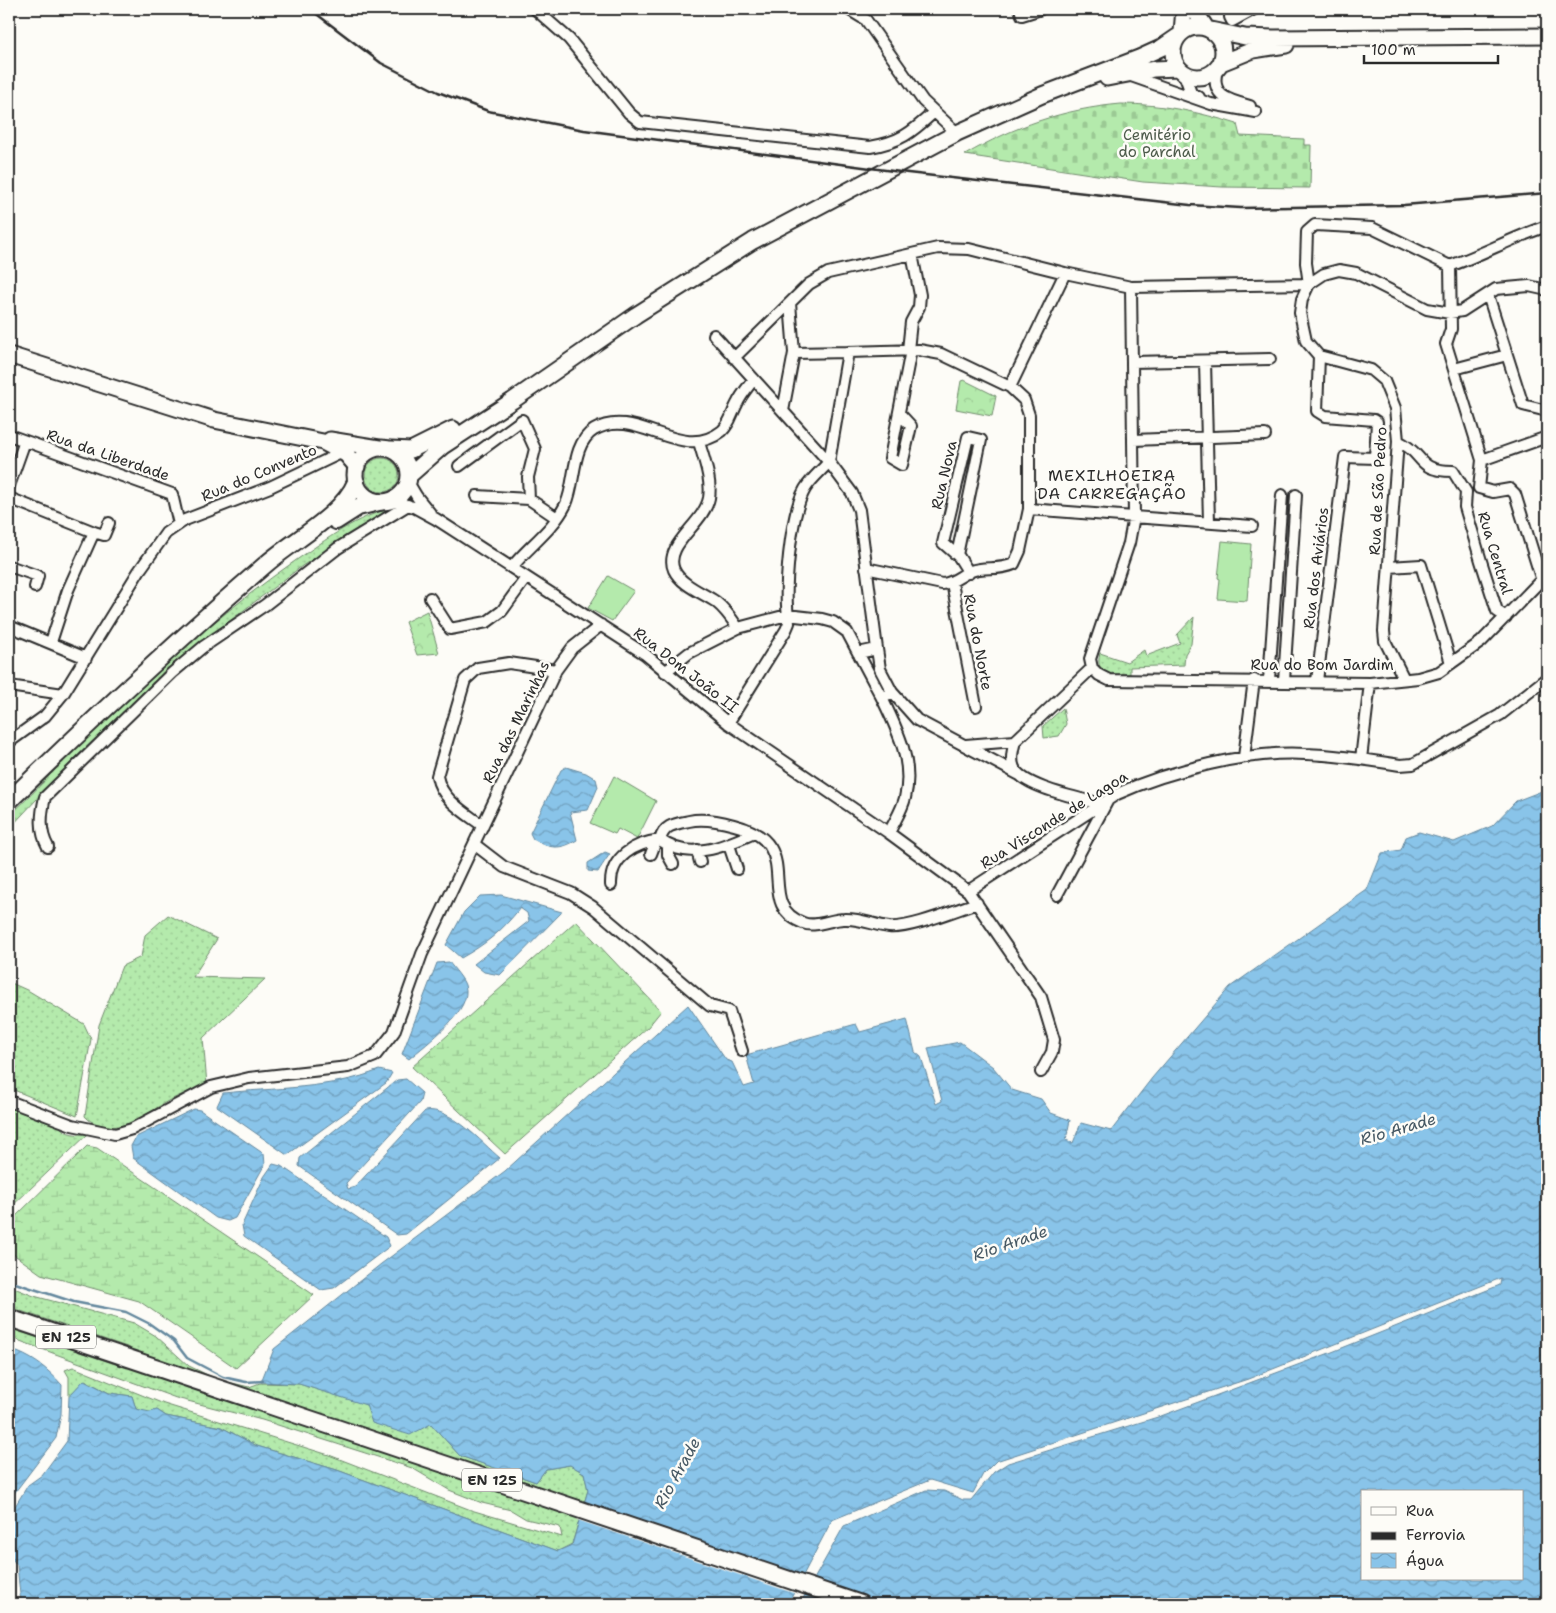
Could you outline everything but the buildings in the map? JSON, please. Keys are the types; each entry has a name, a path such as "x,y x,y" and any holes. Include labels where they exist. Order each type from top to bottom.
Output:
{"main road":[{"path":"1181,71 1172,51 1179,35 1184,9"},
{"path":"1196,9 1222,44 1223,52 1219,66"},
{"path":"215,610 350,511 384,501 403,492 409,479 443,446 512,401 636,315 753,241 957,133 1068,85 1161,48 1195,26 1245,38 1547,36"},
{"path":"1068,85 1154,69 1181,71 1202,77 1219,66 1253,50 1349,36"},
{"path":"9,355 214,420 346,448 411,450 426,445 549,374"},
{"path":"289,435 320,438 346,448 364,495 384,501"},
{"path":"9,801 132,683 266,564 344,502 365,454 385,449 404,460 409,479"},
{"name":"EN 125","path":"9,1318 861,1604"}],"street":[{"path":"535,9 569,39 629,112 640,122 870,147 901,139 911,134 933,113"},
{"path":"848,9 866,20 923,101 957,133"},
{"path":"1021,12 1041,9"},
{"path":"1230,17 1232,21 1254,9"},
{"path":"1068,85 1130,76 1211,104 1256,112 1257,108 1224,97 1218,91 1214,80 1219,66"},
{"path":"1181,71 1191,92 1211,104"},
{"path":"1319,356 1306,341 1301,326 1302,299 1308,284 1306,263 1307,232 1315,226 1372,228 1450,266 1485,253 1526,233 1547,226"},
{"path":"734,358 809,284 828,273 938,248 969,248 1065,273 1131,287 1308,284 1324,274 1339,270 1356,273 1427,309 1450,313 1462,311 1496,289 1529,286 1547,290"},
{"path":"899,413 910,350 911,322 919,307 920,295 912,254"},
{"path":"1450,266 1451,328 1446,344 1482,460 1479,488"},
{"path":"1010,387 1065,273"},
{"path":"966,745 1015,741 1092,668 1090,659 1129,543 1134,516 1131,287"},
{"path":"1488,295 1523,405 1547,411"},
{"path":"782,411 794,353 790,303"},
{"path":"714,335 829,462 852,493 859,510 880,669 892,692 917,720 966,745 1033,784 1105,802 1057,894"},
{"path":"794,353 910,350 941,354 1010,387 1024,400 1029,415 1028,509 1020,551 1014,564 1001,569 969,572 952,583 932,583 866,568"},
{"path":"728,723 789,623 787,616 789,565 796,510 806,488 829,462 848,352"},
{"path":"1454,369 1507,355"},
{"name":"Rua de São Pedro","path":"1319,356 1371,370 1384,382 1395,408 1398,441 1384,631 1385,641 1404,679"},
{"name":"Rua dos Aviários","path":"1317,682 1345,458 1375,458 1377,422 1374,420 1325,416 1317,411 1319,356"},
{"path":"1132,362 1270,359"},
{"path":"1205,361 1209,522"},
{"path":"512,568 525,551 553,526 558,518 567,502 582,444 593,431 620,425 640,426 682,440 699,442 722,430 754,379"},
{"path":"459,466 522,420 535,449 528,477 530,499"},
{"name":"Rua da Liberdade","path":"9,434 172,494 182,520"},
{"path":"1133,440 1265,435"},
{"name":"Rua Nova","path":"957,555 981,440 968,437 943,543 957,555 969,572"},
{"path":"1482,460 1547,437"},
{"path":"9,486 25,441"},
{"path":"1398,441 1408,445 1426,466 1434,471 1453,471 1457,481 1466,492 1479,488 1493,492 1510,490 1515,494 1544,577"},
{"path":"699,442 709,482 708,500 696,523 675,549 672,564 680,579 718,604 738,628"},
{"name":"Rua do Convento","path":"9,742 45,716 62,694 139,571 166,533 182,520 254,494 346,448"},
{"path":"409,479 416,497 436,519"},
{"name":"Rua Central","path":"1466,492 1465,507 1500,617"},
{"path":"1269,680 1282,495"},
{"path":"477,496 530,499 558,518"},
{"path":"1284,681 1296,496"},
{"path":"9,498 104,535 109,523"},
{"path":"384,501 408,505 436,519"},
{"path":"48,847 40,816 45,797 172,673 203,647 265,605 338,548 408,505"},
{"path":"1028,509 1252,526"},
{"name":"Rua Dom João II","path":"436,519 645,654 728,723 890,834 968,892 1042,997 1054,1040 1052,1052 1041,1072"},
{"path":"50,642 68,590 94,532"},
{"path":"1389,567 1421,564 1451,663"},
{"path":"9,566 38,576 35,587"},
{"name":"Rua do Bom Jardim","path":"1092,668 1099,675 1109,680 1269,680 1370,683 1439,672 1480,642 1500,617 1544,577"},
{"path":"430,598 450,630 487,622 502,611 526,578"},
{"name":"Rua do Norte","path":"952,583 976,706"},
{"path":"665,672 689,653 738,628 787,616 833,622 847,632 882,698 903,745 908,778 905,799 890,834"},
{"path":"9,626 86,658"},
{"name":"Rua das Marinhas","path":"9,1101 72,1125 115,1134 132,1129 211,1087 249,1078 348,1067 375,1056 394,1032 422,954 556,670 572,648 601,626"},
{"path":"858,653 877,649"},
{"path":"483,826 457,807 439,787 437,776 465,680 478,668 509,663 556,670"},
{"name":"Rua Visconde de Lagoa","path":"968,892 1105,802 1143,782 1244,756 1304,753 1400,765 1413,764 1500,715 1547,678"},
{"path":"1244,756 1254,680"},
{"path":"1361,759 1370,683"},
{"path":"9,686 62,694"},
{"path":"882,698 892,692"},
{"path":"1015,741 1014,768 1022,776"},
{"path":"673,864 661,842 662,831 670,825 694,820 719,821 743,827 765,839 774,852 778,870 779,902 788,914 803,923 815,924 843,919 866,920 890,927 906,925 976,903"},
{"path":"611,885 611,873 616,861 647,842 661,842 711,851 729,846 754,833"},
{"path":"651,854 661,842"},
{"path":"474,844 504,867 571,893 593,907 710,1006 729,1011 742,1051"},
{"path":"729,846 737,869"},
{"path":"698,850 700,862"}],"green space":[{"name":"Cemitério do Parchal","path":"1121,104 1166,107 1209,116 1237,124 1240,136 1304,139 1304,145 1311,145 1310,188 1222,187 1143,182 965,155 1021,127 1040,120 1079,110"},
{"path":"964,380 996,396 992,416 956,409 961,381"},
{"path":"382,458 394,463 399,475 394,487 382,492 370,487 365,475 370,463"},
{"path":"394,508 302,566 219,629 148,688 77,756 9,829 9,816 105,719 204,630 272,577 330,537 354,522"},
{"path":"1222,541 1251,544 1247,601 1218,599"},
{"path":"608,576 634,591 612,621 588,608"},
{"path":"427,611 439,653 417,655 405,622"},
{"path":"1194,617 1191,644 1185,654 1184,665 1130,667 1130,674 1111,674 1102,671 1099,661 1100,653 1127,662 1144,650 1146,656 1180,643 1177,635"},
{"path":"1063,708 1066,724 1059,736 1044,738 1043,726"},
{"path":"614,776 656,801 637,839 618,829 615,834 590,823"},
{"path":"168,915 217,939 193,977 265,979 203,1038 207,1085 168,1101 128,1124 111,1126 95,1123 85,1116 99,1025 122,966 141,957 145,935"},
{"path":"576,921 661,1011 648,1027 505,1154 412,1067"},
{"path":"9,982 29,991 84,1024 91,1039 77,1116 9,1088"},
{"path":"9,1106 59,1126 69,1133 88,1134 9,1209"},
{"path":"87,1146 97,1148 314,1295 236,1368 139,1301 41,1274 9,1251 9,1223"},
{"path":"9,1286 34,1296 134,1323 156,1336 189,1366 216,1379 249,1387 260,1383 299,1384 431,1424 460,1456 536,1482 546,1469 570,1465 584,1473 588,1490 572,1544 558,1551 337,1470 257,1446 221,1427 166,1416 157,1410 150,1413 136,1409 132,1396 109,1393 85,1380 69,1396 69,1377 65,1370 73,1367 164,1404 329,1455 471,1510 562,1537 560,1527 526,1519 511,1510 482,1503 449,1490 412,1468 262,1420 176,1398 9,1337 9,1328 127,1368 130,1348 9,1307"}],"water":[{"path":"566,767 586,773 596,779 598,787 588,810 570,812 577,840 560,847 545,845 533,839 530,833 561,770"},
{"name":"Rio Arade","path":"1547,789 1547,1604 800,1604 844,1526 926,1490 944,1491 963,1500 971,1500 994,1472 1008,1463 1161,1416 1327,1354 1500,1285 1501,1278 1248,1379 996,1461 983,1474 973,1493 930,1480 832,1520 788,1604 21,1604 17,1565 9,1555 9,1516 28,1485 42,1475 67,1441 69,1396 84,1380 109,1393 132,1396 136,1409 150,1412 157,1410 166,1416 221,1427 257,1446 337,1470 558,1551 572,1545 588,1490 584,1473 570,1465 546,1469 536,1482 460,1456 431,1424 410,1435 372,1423 366,1405 299,1384 261,1382 274,1349 381,1264 505,1171 688,1005 726,1060 732,1062 744,1087 754,1084 746,1055 856,1024 860,1032 907,1019 915,1052 921,1057 936,1104 942,1101 928,1048 960,1042 993,1067 1012,1090 1041,1099 1051,1113 1070,1120 1066,1140 1073,1143 1081,1123 1111,1131 1152,1078 1230,987 1367,890 1382,853 1401,850 1406,837 1419,832 1454,842 1492,826 1516,801"},
{"path":"605,852 610,854 598,872 588,871 588,863"},
{"path":"501,895 562,912 500,975 484,972 474,964 529,921 527,913 520,908 507,924 493,936 461,958 446,945 464,912 480,896"},
{"path":"449,962 465,985 466,995 462,1005 447,1026 409,1059 402,1054 437,963"},
{"path":"379,1070 392,1073 386,1083 287,1155 217,1106 223,1093 322,1084 342,1081"},
{"path":"406,1079 422,1093 420,1102 346,1183 348,1189 355,1187 425,1111 445,1114 455,1120 500,1158 406,1234 397,1235 299,1166 300,1158 397,1080"},
{"path":"194,1109 200,1110 264,1154 265,1164 235,1218 228,1221 216,1218 133,1158 131,1146 136,1137"},
{"path":"273,1164 281,1166 386,1237 390,1246 334,1288 321,1290 244,1236 242,1225 264,1177"},
{"path":"9,1349 38,1363 62,1385 61,1414 56,1438 9,1500"}],"pier":[{"path":"582,1502 805,1577 796,1594 577,1520"}],"waterway":[{"path":"9,1281 74,1302 126,1312 150,1324 174,1341 187,1358 223,1377 246,1382 263,1381"}],"railway":[{"path":"310,9 381,63 438,92 488,111 584,130 908,173 1190,205 1241,208 1404,205 1547,193"}],"district":[{"name":"MEXILHOEIRA DA CARREGAÇÃO","path":"1112,484"}]}
